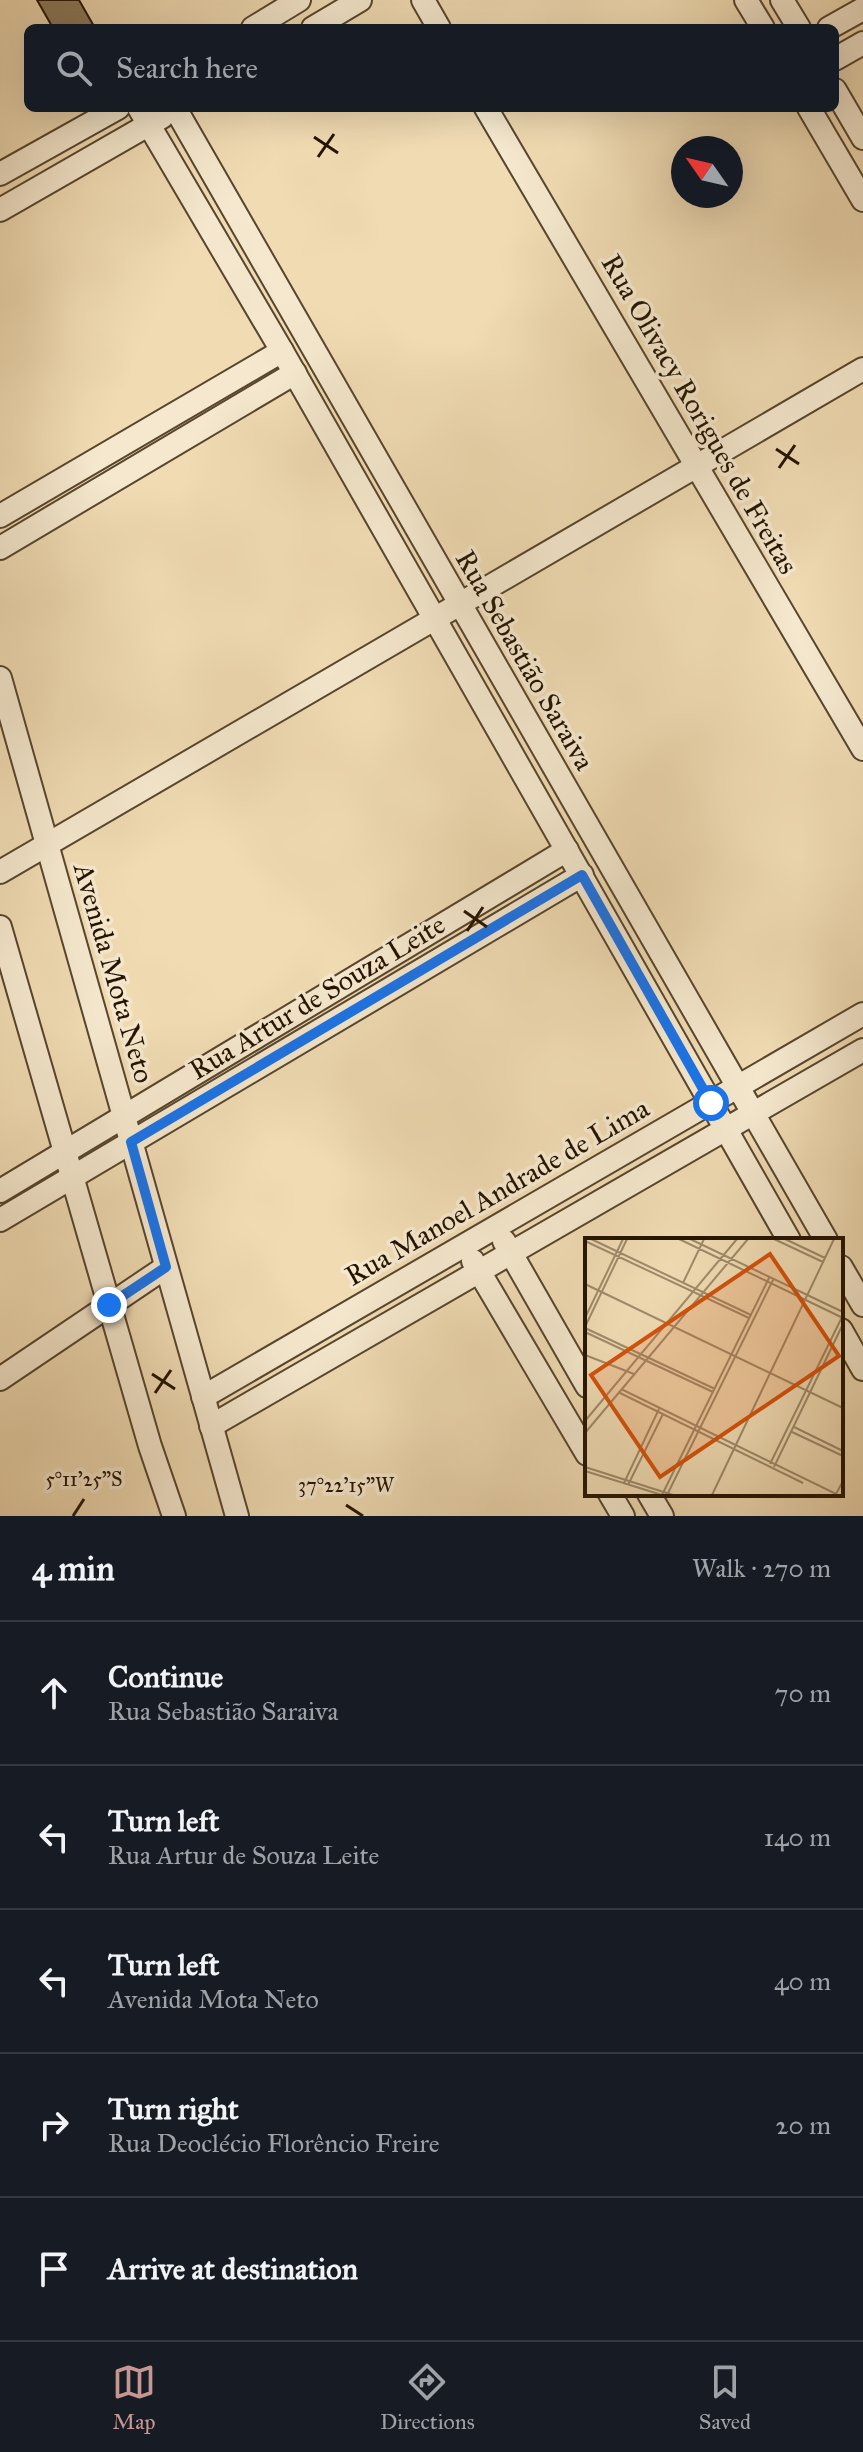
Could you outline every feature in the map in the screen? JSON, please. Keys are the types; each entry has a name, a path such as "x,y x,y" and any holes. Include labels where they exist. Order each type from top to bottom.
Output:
{"street":[{"path":"260,24 299,0"},
{"path":"320,24 360,0"},
{"path":"423,0 437,24"},
{"path":"746,0 761,24"},
{"path":"782,0 797,24"},
{"path":"836,24 863,9"},
{"path":"839,57 863,43"},
{"path":"839,97 863,138"},
{"path":"0,174 111,112"},
{"name":"Rua Sebastião Saraiva","path":"178,112 565,791 825,1238"},
{"name":"Rua Olivacy Rorigues de Freitas","path":"488,112 863,749"},
{"path":"811,112 863,200"},
{"path":"0,210 144,116"},
{"name":"Rua Sebastião Saraiva","path":"144,116 295,373 788,1238"},
{"path":"0,516 282,351"},
{"path":"0,872 863,369"},
{"path":"0,548 295,373"},
{"name":"Avenida Mota Neto","path":"0,678 235,1515"},
{"path":"541,805 565,791"},
{"name":"Rua Artur de Souza Leite","path":"0,1191 567,850"},
{"name":"Rua Artur de Souza Leite","path":"0,1220 582,875"},
{"path":"0,927 150,1446 174,1516"},
{"name":"Rua Manoel Andrade de Lima","path":"203,1397 863,1014"},
{"path":"234,1050 248,1073"},
{"path":"211,1426 863,1050"},
{"path":"496,1227 585,1382"},
{"path":"464,1246 585,1451"},
{"path":"0,1379 166,1267"},
{"path":"843,1270 863,1305"},
{"path":"843,1334 863,1369"},
{"path":"650,1496 662,1516"}],"building":[{"path":"37,0 79,0 93,24 51,24"}],"route":[{"path":"109,1305 166,1267 131,1142 582,875 711,1103"}]}
